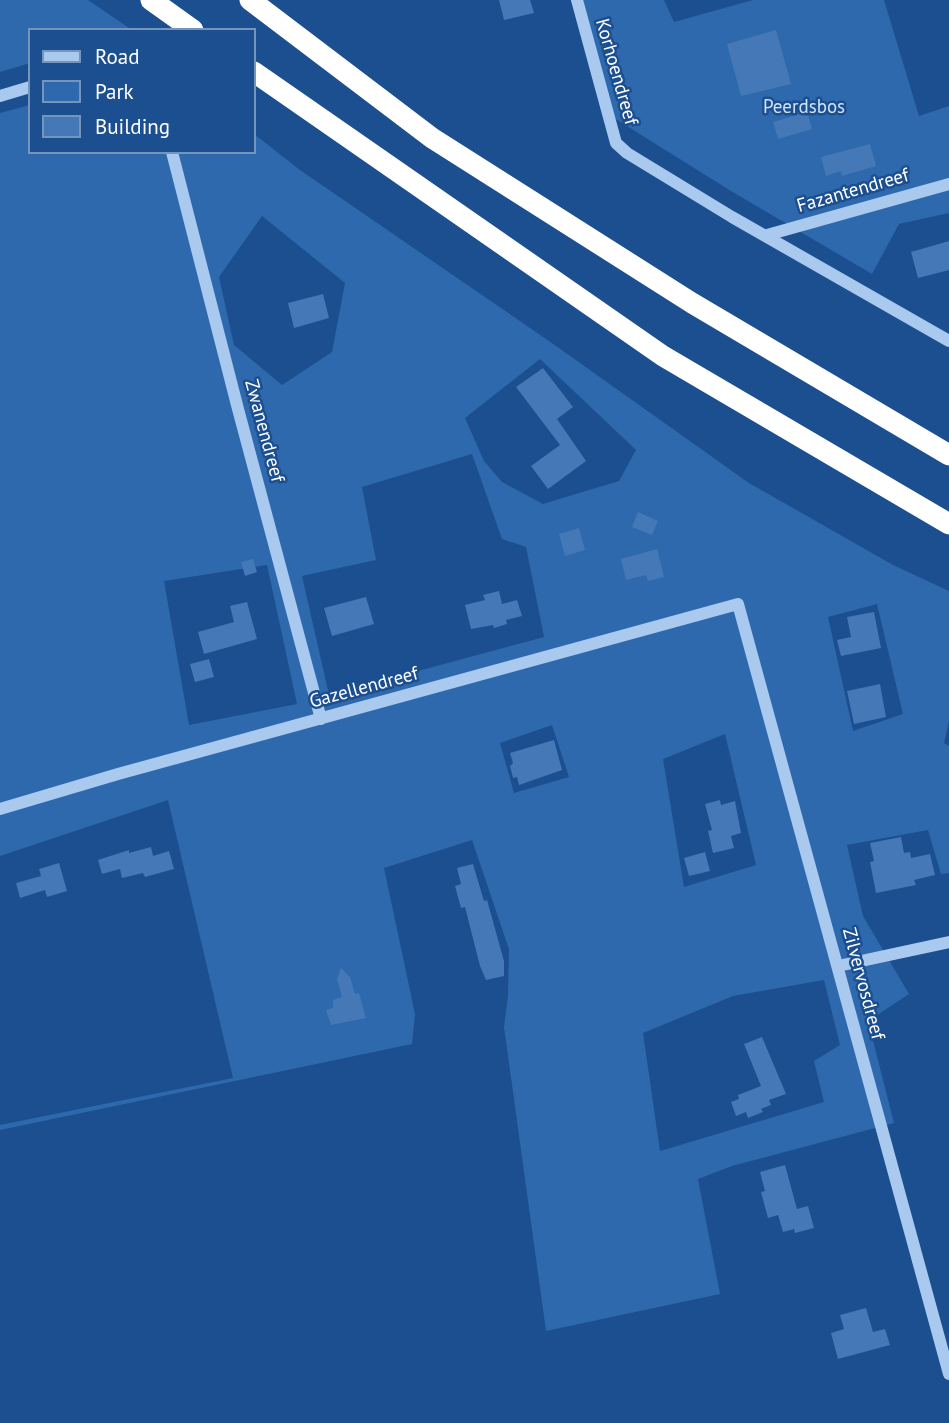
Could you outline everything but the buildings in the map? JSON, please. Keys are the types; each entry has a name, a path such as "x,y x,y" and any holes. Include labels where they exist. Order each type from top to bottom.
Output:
{"highway":[{"path":"151,0 190,28"},
{"path":"250,0 432,138 692,303 949,455"},
{"path":"256,73 663,356 949,524"}],"street":[{"name":"Korhoendreef","path":"577,0 616,143 627,153 732,217 949,341"},
{"path":"0,96 28,89"},
{"name":"Zwanendreef","path":"173,154 321,719"},
{"name":"Fazantendreef","path":"767,235 949,184"},
{"name":"Gazellendreef","path":"0,809 118,774 738,604"},
{"name":"Zilvervosdreef","path":"738,604 949,1374"},
{"path":"838,966 949,942"}],"green space":[{"path":"0,0 88,0 129,28 28,28 28,64 0,72"},
{"name":"Peerdsbos","path":"578,0 664,0 674,22 753,0 884,0 919,116 949,106 949,213 899,224 872,274 606,113"},
{"path":"28,106 28,154 256,154 256,136 300,170 549,341 749,483 893,565 949,591 949,721 944,743 949,746 949,873 941,874 928,830 847,845 863,916 909,994 868,1021 894,1123 732,1166 698,1179 720,1294 546,1331 504,1027 509,949 472,840 384,868 415,1014 412,1044 0,1130 0,1125 233,1078 168,800 0,856 0,113","holes":["262,216 345,283 332,352 282,385 234,345 219,277","540,359 636,450 619,481 543,504 502,482 484,461 465,418","472,454 502,539 526,547 544,637 329,695 302,576 376,560 362,487","267,565 297,704 189,725 164,581","877,604 903,714 853,731 828,617","552,725 569,777 514,793 500,743","725,734 756,865 684,887 663,759","824,980 840,1045 814,1061 824,1102 660,1151 643,1033 733,996"]}]}
